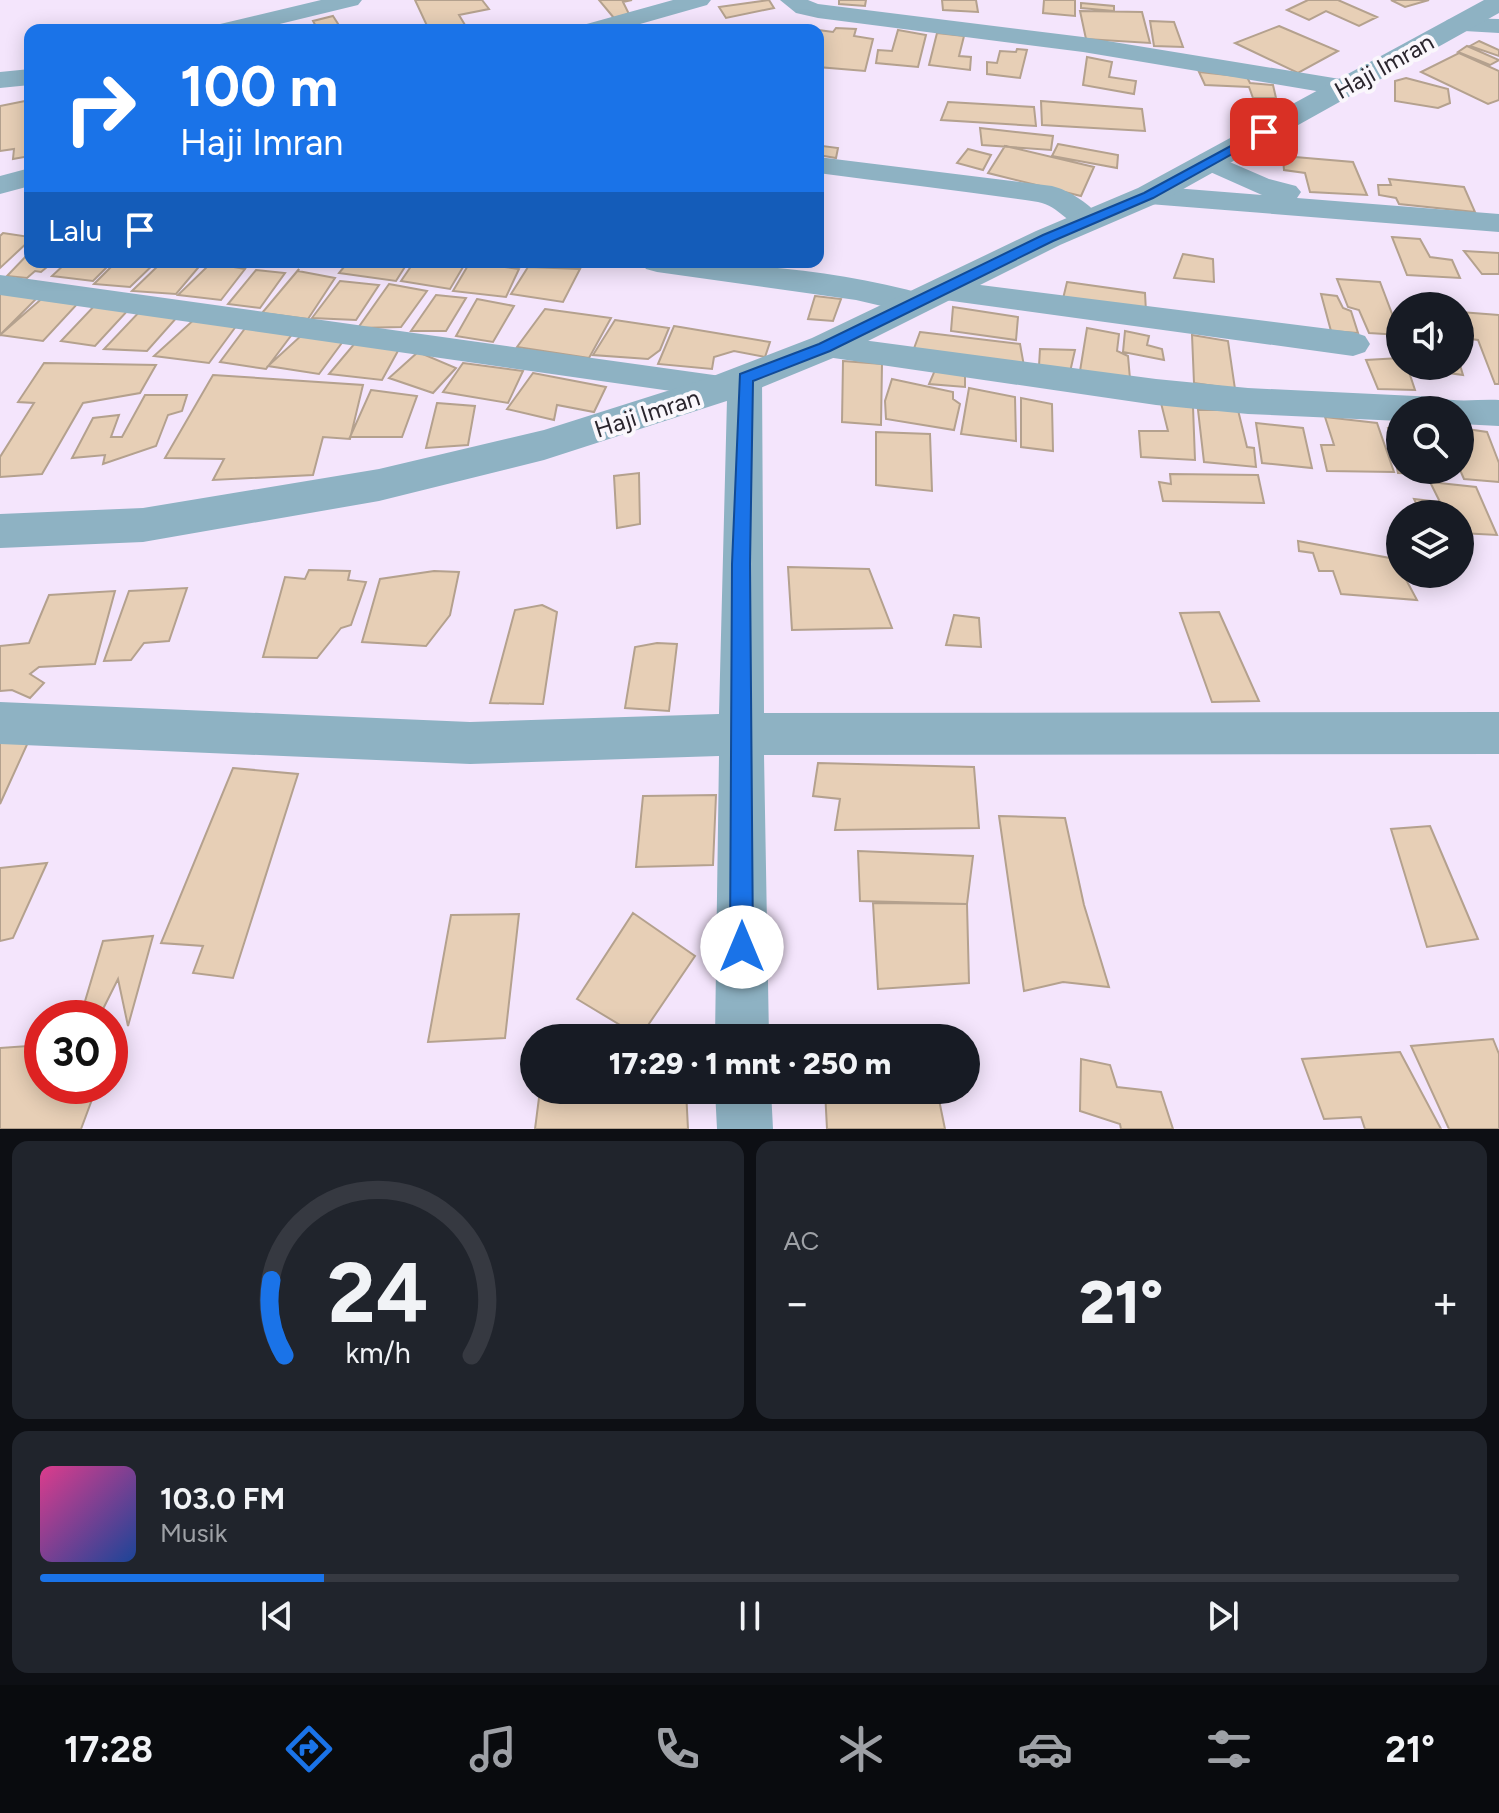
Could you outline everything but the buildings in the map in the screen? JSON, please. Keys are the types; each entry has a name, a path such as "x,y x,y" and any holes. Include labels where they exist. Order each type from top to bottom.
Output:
{"street":[{"path":"250,24 350,0"},
{"path":"613,24 699,0"},
{"path":"792,0 804,8 818,11 909,10 1346,88"},
{"name":"Haji Imran","path":"0,531 143,525 379,485 544,445 734,383 825,347 1087,220 1149,195 1499,2"},
{"path":"1456,25 1499,26"},
{"path":"0,80 24,78"},
{"path":"1209,161 1260,186 1367,205"},
{"path":"824,166 1052,195 1087,220"},
{"path":"0,185 24,179"},
{"path":"1149,195 1499,223"},
{"path":"701,268 856,289 1353,344"},
{"path":"0,285 734,383 741,734 742,1024"},
{"path":"825,347 1171,393 1386,408"},
{"path":"1474,412 1499,413"},
{"path":"0,723 470,743 741,734 1499,733"},
{"path":"744,1104 745,1129"}],"route":[{"path":"742,947 741,564 745,378 825,347 1048,238 1149,195 1264,132"}]}
